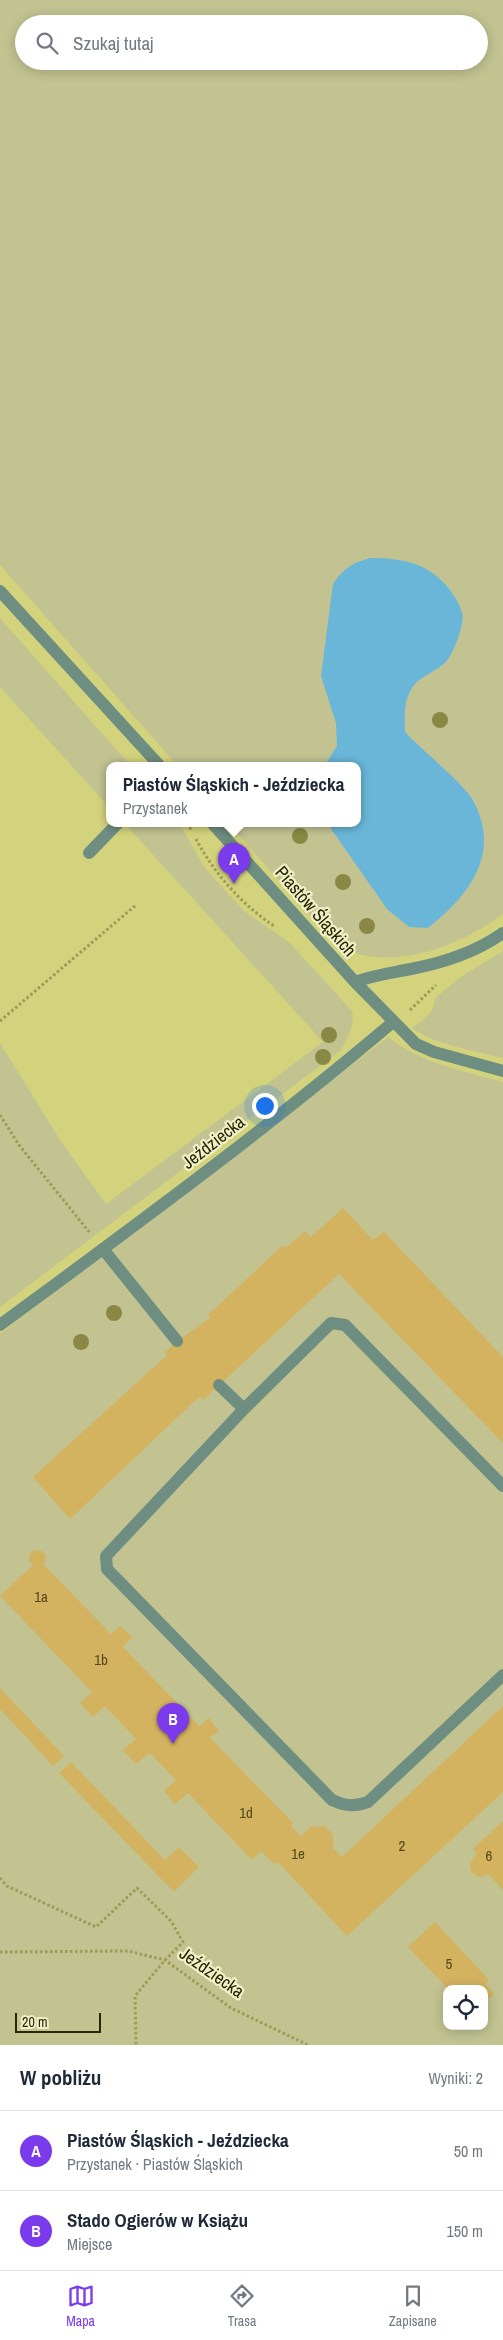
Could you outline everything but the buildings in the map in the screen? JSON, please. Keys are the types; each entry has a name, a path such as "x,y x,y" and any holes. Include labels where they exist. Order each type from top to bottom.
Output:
{"street":[{"path":"0,591 156,762"},
{"path":"89,853 114,827"},
{"name":"Piastów Śląskich","path":"216,827 393,1022"},
{"path":"355,982 376,974 439,963 488,943 503,933"},
{"path":"393,1022 416,1044 434,1052 503,1071"},
{"name":"Jeździecka","path":"0,1325 103,1249 351,1058 393,1022"},
{"path":"103,1249 178,1341"},
{"path":"503,1486 345,1324 331,1323 244,1410 106,1556 107,1570 332,1800 345,1805 357,1806 368,1802 503,1675"},
{"path":"219,1385 244,1410"}],"path":[{"path":"0,1021 136,905"},
{"path":"393,1022 419,1002 438,983 439,963"},
{"path":"0,1115 19,1145 103,1249"},
{"path":"0,1878 7,1886 96,1926 137,1888 172,1921 183,1942 135,1996 136,2045"},
{"name":"Jeździecka","path":"0,1952 128,1951 165,1960 231,2008 308,2045"}],"green space":[{"path":"0,0 503,0 503,914 470,935 431,951 391,957 371,956 352,952 327,934 232,827 361,827 361,762 174,762 0,565"},
{"path":"0,618 127,762 106,762 106,804 0,687"},
{"path":"128,827 181,827 205,868 244,911 290,943 352,1011 352,1026 341,1050 0,1307 0,1043 62,1143 106,1204 323,1042"},
{"path":"503,951 503,1058 444,1043 412,1028 430,1013 435,998 462,976"},
{"path":"388,1037 415,1054 429,1060 457,1070 503,1082 503,2045 0,2045 0,1334"}],"water":[{"path":"370,558 387,559 404,561 423,567 450,589 459,604 463,617 461,629 451,655 440,667 425,676 412,688 405,709 405,732 457,781 471,797 480,817 484,835 483,853 478,870 469,886 444,915 428,928 409,927 387,909 330,827 361,827 361,762 327,762 337,746 336,723 321,676 333,584 341,574 358,562"}],"place":[{"name":"Piastów Śląskich - Jeździecka","path":"234,884"},
{"name":"Stado Ogierów w Książu","path":"173,1744"}]}
